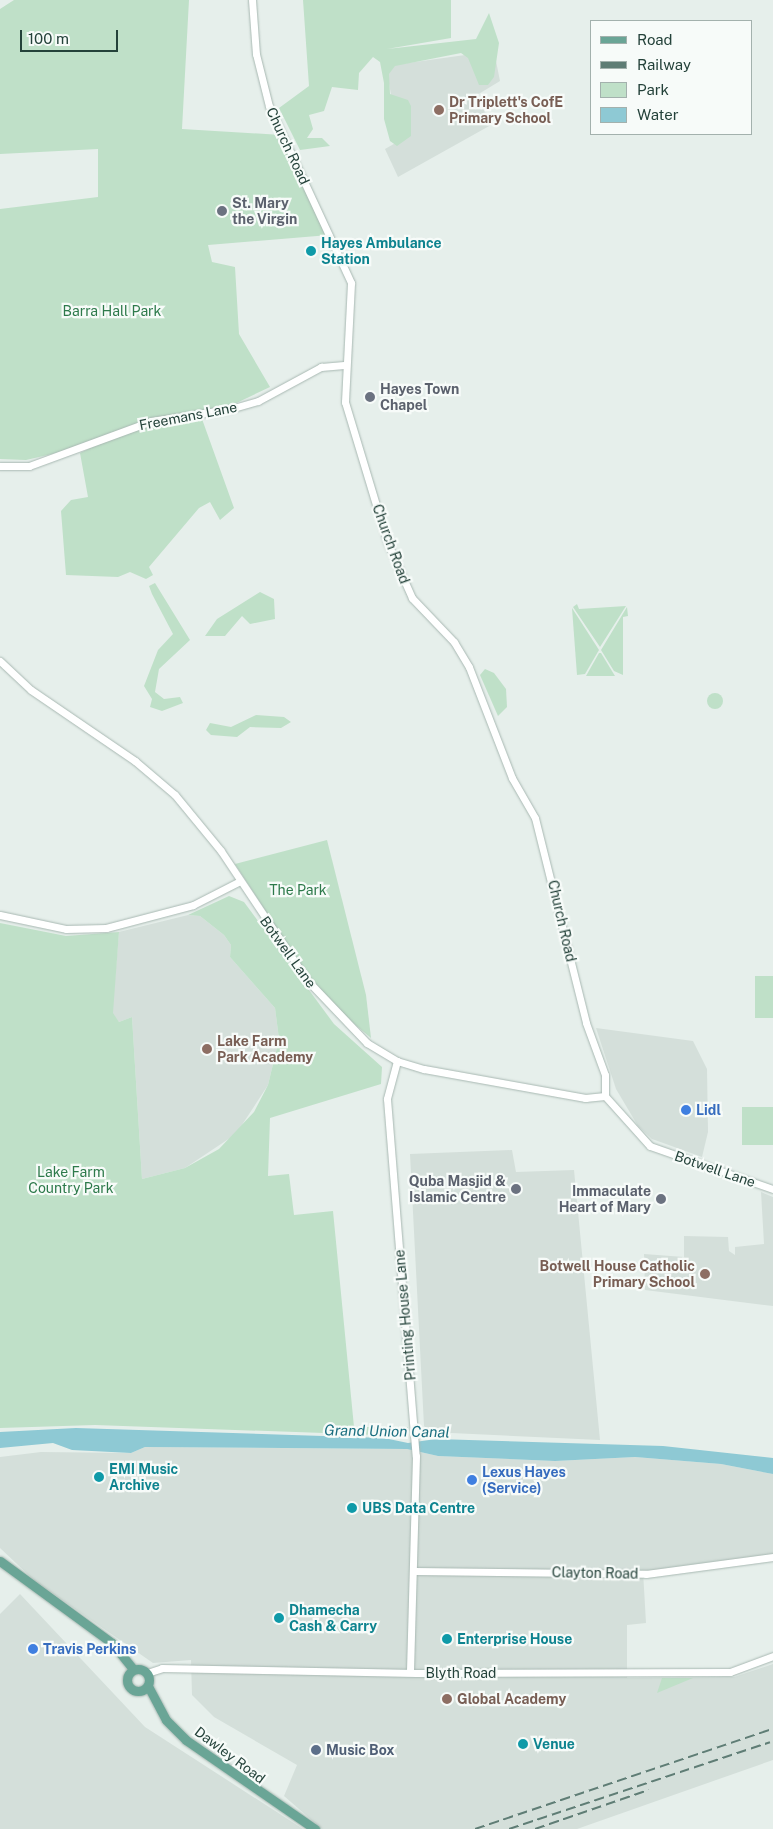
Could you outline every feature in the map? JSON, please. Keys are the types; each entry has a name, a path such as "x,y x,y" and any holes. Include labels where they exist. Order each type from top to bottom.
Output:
{"main road":[{"path":"0,1562 112,1643 132,1670 148,1673"},
{"path":"132,1670 126,1679 129,1687 140,1691 148,1686"},
{"name":"Dawley Road","path":"148,1673 148,1686 166,1720 186,1740 315,1829"}],"street":[{"name":"Church Road","path":"252,0 256,54 269,106 351,283 344,365 347,411 399,573 421,610 466,662 513,781 535,818 586,1024 605,1075 605,1096"},
{"name":"Freemans Lane","path":"0,466 29,466 151,422 230,409 258,400 321,367 344,365"},
{"name":"Botwell Lane","path":"0,660 32,690 161,782 215,844 238,882 327,1004 362,1040 397,1061 585,1098 605,1096 635,1132 658,1148 773,1188"},
{"path":"0,915 66,929 106,928 193,905 238,882"},
{"name":"Printing House Lane","path":"397,1061 387,1099 416,1456 415,1571 410,1672"},
{"name":"Clayton Road","path":"415,1571 646,1574 773,1557"},
{"name":"Blyth Road","path":"148,1673 162,1668 410,1672 730,1672 773,1656"}],"shaded area":[{"name":"Dr Triplett's CofE Primary School","path":"494,51 500,81 477,95 491,125 398,177 385,149 399,141 386,66"},
{"name":"Lake Farm Park Academy","path":"188,915 200,916 224,935 231,945 230,957 275,1008 279,1039 268,1085 236,1134 185,1168 142,1179 132,1017 119,1022 112,1013 119,932"},
{"path":"596,1028 693,1041 707,1069 708,1132 702,1157 652,1139 638,1126 616,1089"},
{"path":"512,1150 516,1172 574,1170 600,1440 430,1432 424,1426 410,1154"},
{"name":"Botwell House Catholic Primary School","path":"761,1192 773,1197 773,1306 645,1290 644,1254 684,1257 684,1236 728,1237 729,1251 735,1255 735,1247 764,1244"},
{"path":"145,1447 407,1449 438,1456 555,1461 635,1457 721,1464 773,1474 773,1554 670,1571 643,1571 646,1623 627,1625 627,1678 734,1677 773,1664 773,1760 577,1829 322,1829 284,1796 297,1765 214,1717 192,1695 191,1660 153,1663 35,1581 0,1548 0,1457 41,1452 131,1453"},
{"path":"20,1594 145,1727 303,1829 0,1829 0,1614"}],"green space":[{"name":"Barra Hall Park","path":"14,0 189,0 182,129 282,135 329,235 208,245 212,262 235,267 239,334 270,387 230,406 149,419 65,451 26,460 0,459 0,209 98,197 98,149 0,154 0,9"},
{"path":"303,0 451,0 451,38 387,49 476,39 489,13 499,43 494,77 488,85 479,85 468,58 461,53 395,66 389,74 390,94 408,100 411,106 411,136 397,146 390,141 384,119 384,83 380,62 373,57 359,73 358,90 332,87 324,111 309,115 313,129 307,138 322,138 330,146 300,150 279,108 309,86"},
{"path":"188,417 202,419 234,508 220,520 210,502 199,508 149,567 153,575 146,579 130,572 118,577 66,575 61,511 71,500 88,497 80,453 113,437"},
{"path":"155,583 190,640 159,669 155,692 164,699 180,697 183,703 162,711 150,707 152,699 144,686 158,650 173,634 149,586"},
{"path":"260,592 274,599 275,619 250,624 242,616 225,636 205,636 217,619"},
{"path":"577,604 579,609 626,606 600,647 573,607"},
{"path":"627,607 628,616 623,617 623,675 614,671 601,650"},
{"path":"572,608 599,650 585,674 577,675"},
{"path":"599,653 601,653 615,676 586,676"},
{"path":"485,669 494,673 506,689 507,707 498,716 480,675"},
{"path":"715,693 721,695 723,701 721,707 715,709 709,707 707,701 709,695"},
{"path":"256,715 284,717 291,722 281,728 250,727 237,737 211,735 206,730 210,723 231,727"},
{"name":"The Park","path":"327,840 366,995 371,1038 340,1012 306,973 235,864"},
{"name":"Lake Farm Country Park","path":"229,896 244,902 334,1024 382,1067 381,1084 270,1118 268,1176 289,1174 294,1215 333,1211 354,1427 408,1427 407,1436 95,1425 0,1428 0,923 66,936 119,932 113,1013 119,1022 132,1017 142,1179 185,1168 219,1149 254,1112 268,1085 279,1039 275,1008 230,957 231,945 224,935 200,916 188,915"},
{"path":"755,976 773,976 773,1018 755,1018"},
{"path":"742,1107 773,1107 773,1145 742,1145"},
{"path":"662,1678 693,1678 657,1693"}],"water":[{"path":"76,1428 384,1438 408,1443 436,1439 663,1446 773,1458 773,1474 721,1464 635,1457 555,1461 438,1456 407,1449 145,1447 131,1453 72,1450 53,1443 0,1448 0,1432"}],"railway":[{"path":"475,1829 773,1729"},
{"path":"509,1829 770,1742"},
{"path":"535,1829 648,1790"}],"place":[{"name":"Dr Triplett's CofE Primary School","path":"439,110"},
{"name":"St. Mary the Virgin","path":"222,211"},
{"name":"Hayes Ambulance Station","path":"311,251"},
{"name":"Hayes Town Chapel","path":"370,397"},
{"name":"Lake Farm Park Academy","path":"207,1049"},
{"name":"Lidl","path":"686,1110"},
{"name":"Quba Masjid & Islamic Centre","path":"516,1189"},
{"name":"Immaculate Heart of Mary","path":"661,1199"},
{"name":"Botwell House Catholic Primary School","path":"705,1274"},
{"name":"EMI Music Archive","path":"99,1477"},
{"name":"Lexus Hayes (Service)","path":"472,1480"},
{"name":"UBS Data Centre","path":"352,1508"},
{"name":"Dhamecha Cash & Carry","path":"279,1618"},
{"name":"Enterprise House","path":"447,1639"},
{"name":"Travis Perkins","path":"33,1649"},
{"name":"Global Academy","path":"447,1699"},
{"name":"Venue","path":"523,1744"},
{"name":"Music Box","path":"316,1750"}],"water label":[{"name":"Grand Union Canal","path":"387,1431"}]}
